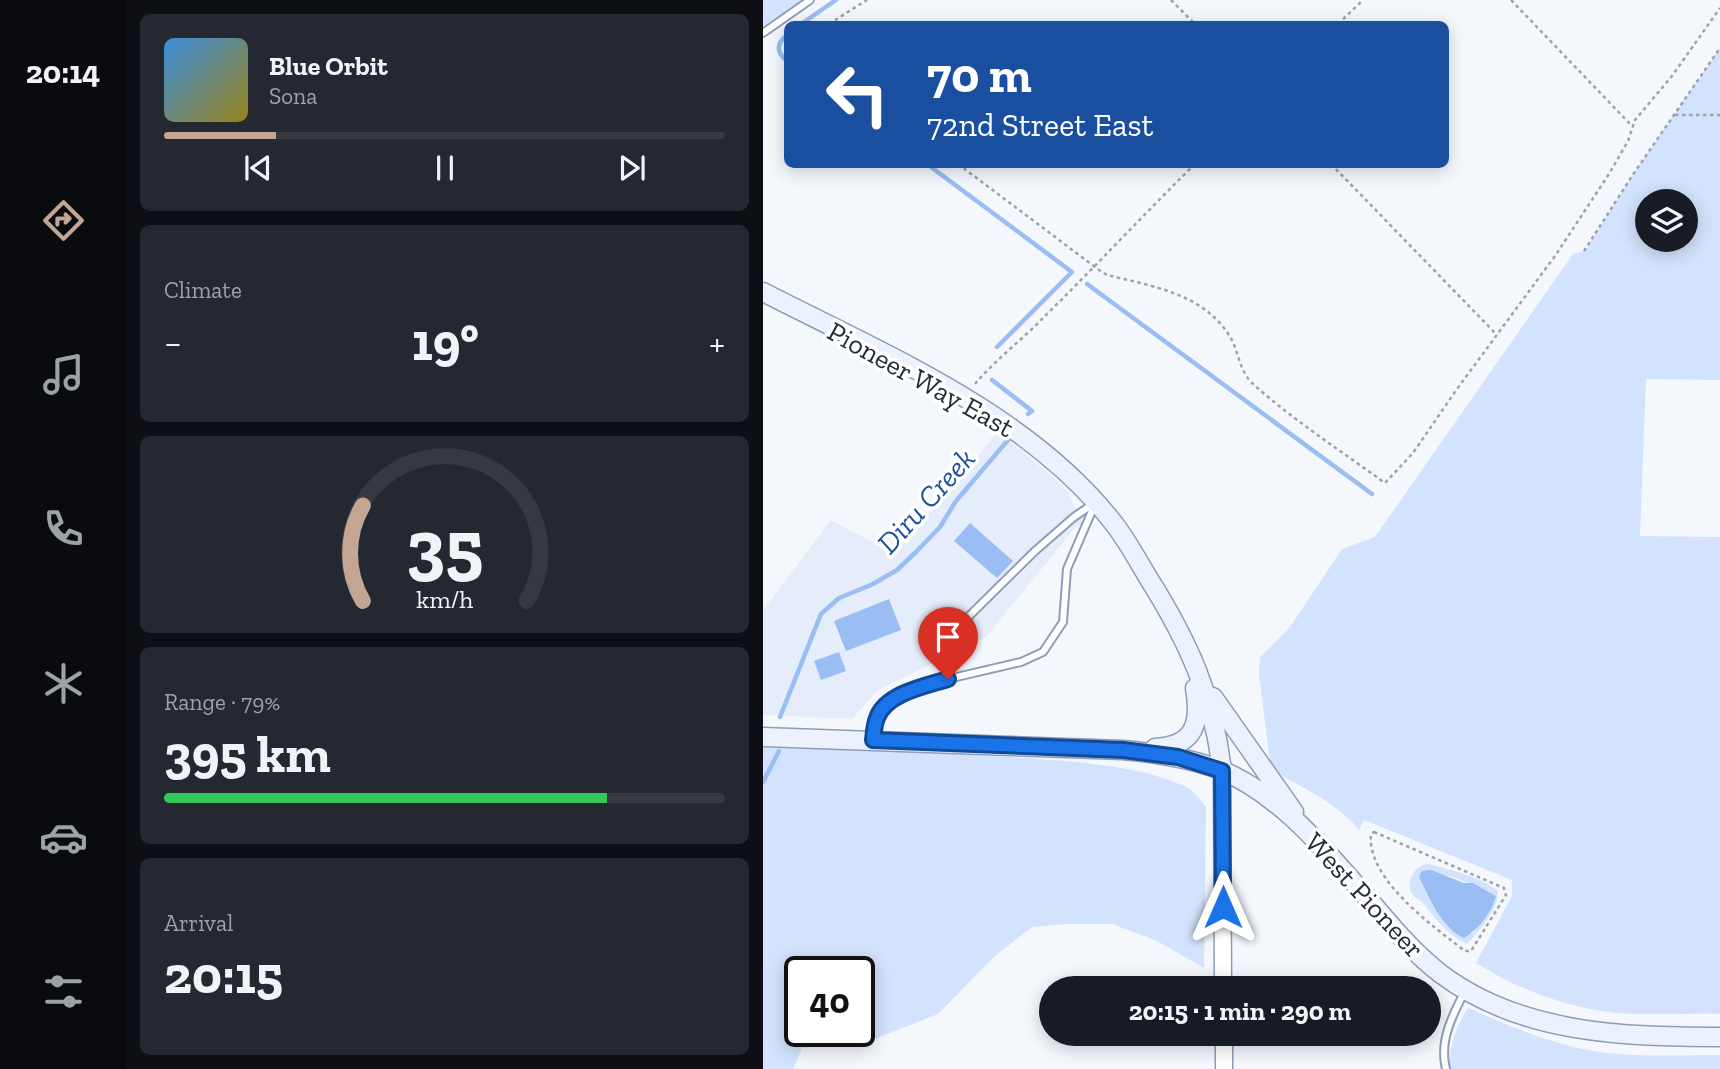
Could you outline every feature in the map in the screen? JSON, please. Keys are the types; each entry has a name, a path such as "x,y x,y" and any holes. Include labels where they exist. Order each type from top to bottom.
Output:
{"main road":[{"name":"Pioneer Way East","path":"763,292 1000,418 1035,445 1095,503 1133,553 1189,650 1203,684 1218,735 1222,771"},
{"path":"763,737 1123,750 1176,745 1193,731 1198,709 1189,650"},
{"path":"1203,684 1310,834"},
{"name":"West Pioneer","path":"1123,750 1178,757 1222,771 1249,786 1310,834 1417,954 1465,989 1519,1013 1585,1031 1662,1037 1720,1037"}],"street":[{"path":"1222,771 1223,976"},
{"path":"1224,1046 1224,1069"}],"lane":[{"path":"763,33 810,0"},
{"path":"939,636 962,623 1035,551 1074,517 1095,503"},
{"path":"873,740 876,719 894,699 948,679 1021,662 1043,652 1063,622 1067,569 1095,503"},
{"path":"1446,1069 1445,1044 1449,1022 1465,989"}],"path":[{"path":"834,21 867,0"},
{"path":"1171,0 1192,21"},
{"path":"1341,21 1363,0"},
{"path":"1511,0 1633,127"},
{"path":"963,168 1107,275 1180,294 1208,313 1231,338 1237,358 1250,381 1385,483 1413,453 1555,256 1609,174 1640,113 1672,76 1720,8"},
{"path":"1584,251 1720,48"},
{"path":"1675,115 1720,115"},
{"path":"964,398 986,371 1046,316 1191,168"},
{"path":"1335,168 1497,335"},
{"path":"1371,833 1380,834 1504,887 1506,895 1471,951 1467,952 1420,915 1394,887 1370,850 1371,833"}],"shaded area":[{"path":"763,0 802,0 763,27"},
{"path":"1720,48 1720,380 1646,379 1640,536 1720,537 1720,1014 1630,1014 1598,1011 1562,1002 1509,982 1476,963 1512,896 1512,880 1364,820 1359,830 1330,804 1271,770 1259,674 1260,657 1290,627 1342,549 1375,537 1573,254 1585,251 1632,176"},
{"path":"998,431 1055,479 1069,494 1074,507 1086,521 1075,528 986,637 878,690 852,719 763,715 763,610 831,520 887,550 940,504"},
{"path":"763,748 960,754 1087,763 1130,769 1170,780 1191,790 1206,807 1204,968 1157,941 1112,924 1032,927 995,956 938,1014 875,1039 875,956 784,956 784,1047 811,1047 802,1048 793,1069 763,1069"},
{"path":"1423,865 1465,874 1498,891 1492,912 1467,944 1447,931 1412,894 1411,879 1415,871","holes":["1450,876 1489,891 1494,903 1474,932 1464,937 1446,926 1419,877"]},
{"path":"1468,1008 1536,1036 1571,1047 1635,1055 1720,1055 1720,1069 1449,1069 1454,1037"}],"water":[{"path":"970,523 1013,561 997,578 954,541"},
{"path":"889,599 901,630 846,651 834,621"},
{"path":"839,652 846,671 821,680 814,661"},
{"path":"1431,870 1464,883 1473,883 1496,896 1484,920 1464,938 1456,934 1443,920 1419,877 1422,871"}],"waterway":[{"name":"Diru Creek","path":"805,21 836,0"},
{"name":"Diru Creek","path":"784,38 779,48 784,58"},
{"name":"Diru Creek","path":"932,168 1072,272 997,347"},
{"name":"Diru Creek","path":"1087,284 1372,494"},
{"name":"Diru Creek","path":"992,380 1032,411 1028,414"},
{"name":"Diru Creek","path":"780,717 821,614 839,598 873,584 897,570 940,527 956,501 1008,440"},
{"name":"Diru Creek","path":"763,782 779,751"}],"route":[{"path":"948,679 894,699 876,719 873,740 1123,750 1178,757 1222,771 1223,907"}]}
